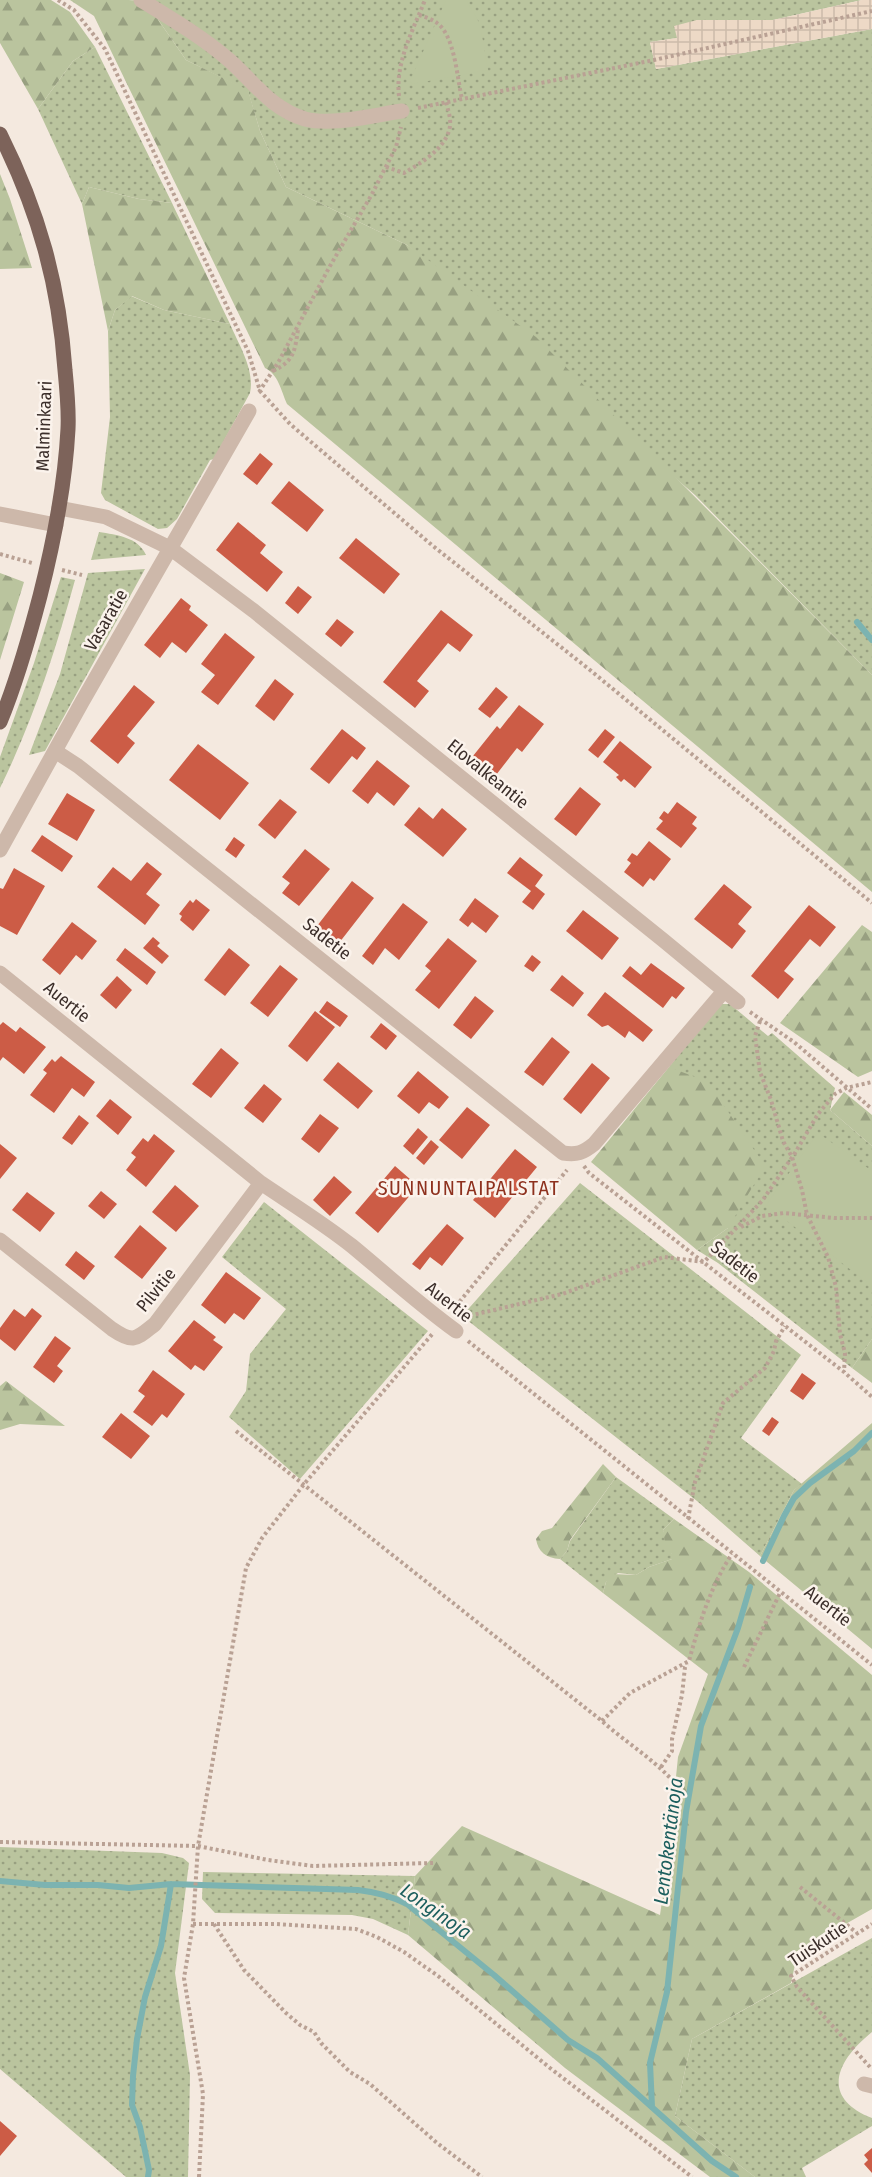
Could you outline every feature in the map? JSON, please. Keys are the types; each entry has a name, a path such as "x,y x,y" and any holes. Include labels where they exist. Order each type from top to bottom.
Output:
{"main road":[{"name":"Malminkaari","path":"0,134 31,203 54,280 60,316 68,429 56,525 28,640 0,722"}],"street":[{"path":"141,0 207,43 231,62 258,91 277,107 289,113 307,120 336,120 402,111"},
{"name":"Vasaratie","path":"0,850 249,411"},
{"name":"Elovalkeantie","path":"59,508 105,517 170,548 254,611 738,1002"},
{"path":"0,514 56,525"},
{"name":"Sadetie","path":"55,751 87,772 563,1152 575,1155"},
{"name":"Auertie","path":"0,973 261,1183 298,1206 351,1245 456,1331"},
{"path":"575,1155 584,1152 594,1144 724,991"},
{"name":"Pilvitie","path":"0,1240 112,1329 127,1339 137,1338 155,1324 261,1183"}],"path":[{"path":"58,0 74,10 105,49 248,351 260,391 290,424 433,546 590,670 872,903"},
{"path":"402,111 654,60 872,11"},
{"path":"419,15 436,22 446,33 452,48 462,99"},
{"path":"386,166 404,173 424,161 440,145 451,123 446,102"},
{"path":"260,391 372,194"},
{"path":"272,371 290,360 299,325"},
{"path":"0,554 33,563"},
{"path":"738,1002 760,1021 780,1031 794,1042 872,1109"},
{"path":"760,1021 755,1036 760,1072 783,1141 792,1157 807,1215 828,1257 836,1287 840,1334 846,1353 844,1372"},
{"path":"443,1322 562,1294 664,1257 704,1262 762,1201 818,1114 835,1094 846,1088 872,1082"},
{"name":"Sadetie","path":"575,1155 589,1173 844,1372 872,1397"},
{"path":"738,1228 762,1216 784,1213 834,1218 872,1218"},
{"path":"688,1519 695,1482 723,1403 765,1368 785,1326"},
{"name":"Auertie","path":"456,1331 872,1665"},
{"path":"236,1431 305,1483 602,1721 625,1742 661,1767 672,1780"},
{"path":"199,2177 202,2094 184,1978 193,1924 198,1846 246,1568 262,1538 305,1483"},
{"path":"661,1767 672,1751 672,1739 682,1695 685,1667 689,1661 699,1625 723,1568 732,1554"},
{"path":"744,1667 780,1593"},
{"path":"602,1721 630,1693 689,1661"},
{"path":"0,1842 198,1846 313,1866 433,1863"},
{"path":"800,1887 858,1933"},
{"path":"193,1924 276,1924 356,1929 386,1942 438,1976 549,2068 692,2177"},
{"path":"214,1924 244,1970 286,2013 300,2025 314,2032 321,2043 350,2072 370,2084 436,2143 482,2177"},
{"name":"Tuiskutie","path":"872,1924 790,1976 797,1987 872,2070"}],"green space":[{"path":"0,0 51,0 70,12 95,47 73,61 38,109 0,43"},
{"path":"70,0 146,2 186,60 248,90 260,131 286,187 407,245 536,337 872,675 872,892 287,404 276,378 265,368 94,16"},
{"path":"129,0 862,0 773,20 697,20 677,38 650,42 656,69 872,29 872,675 695,495 407,245 286,187 260,131 248,91 186,60 146,2"},
{"path":"446,0 466,0 480,24 488,70 412,84 410,81"},
{"path":"95,47 172,203 139,199 89,187 82,204 38,109 73,61"},
{"path":"0,174 10,199 32,268 0,269"},
{"path":"89,187 139,199 172,203 230,324 164,310 132,296 115,310 108,331 82,204"},
{"path":"131,296 164,310 230,324 250,375 250,393 214,459 210,460 177,519 167,528 158,529 105,500 101,493 110,417 108,331 115,310"},
{"path":"99,532 132,541 138,544 146,555 91,560"},
{"path":"145,569 45,751 29,755 60,674 88,573"},
{"path":"0,573 24,582 0,660"},
{"path":"61,577 75,580 33,712 0,788 0,757 34,663"},
{"path":"862,925 872,932 872,1071 858,1077 780,1023"},
{"path":"719,1004 730,1004 768,1036 772,1033 835,1088 830,1110 872,1146 872,1339 852,1368 718,1263 697,1250 728,1228 669,1067"},
{"path":"669,1067 708,1082 765,1166 728,1228 697,1250 591,1162"},
{"path":"844,1092 872,1115 872,1146 830,1110"},
{"path":"818,1133 872,1171 872,1286 766,1205"},
{"path":"580,1183 801,1355 741,1438 802,1484 794,1490 760,1556 697,1501 462,1316"},
{"path":"264,1202 428,1331 300,1479 229,1417 246,1391 250,1354 286,1309 222,1257"},
{"path":"872,1339 872,1383 852,1368"},
{"path":"6,1381 65,1426 20,1424 0,1430 0,1386"},
{"path":"872,1423 872,1649 760,1556 794,1490"},
{"path":"603,1464 616,1477 570,1540 567,1551 560,1559 547,1556 541,1551 536,1539 542,1531 552,1528"},
{"path":"616,1477 674,1519 663,1530 672,1559 649,1567 636,1575 618,1573 606,1582 603,1593 560,1559 567,1551 570,1541"},
{"path":"674,1519 749,1572 872,1675 872,1909 798,1951 791,1983 692,2039 675,2116 755,2177 710,2177 565,2068 408,1935 415,1876 462,1826 660,1915 678,1757 708,1674 603,1593 606,1582 612,1574 636,1575 649,1567 672,1559 672,1554 666,1549 663,1530"},
{"path":"0,1847 162,1853 183,1858 189,1863 175,1973 190,2075 188,2177 126,2177 0,2069"},
{"path":"203,1872 415,1876 408,1935 373,1919 352,1915 215,1913 202,1899"},
{"path":"872,1938 872,2032 850,2054 843,2066 839,2078 839,2089 845,2100 855,2109 872,2118 872,2126 802,2168 806,2177 755,2177 675,2116 692,2039"}],"shaded area":[{"path":"862,0 872,0 872,29 656,69 650,42 677,38 674,26 697,20 773,20"}],"building":[{"path":"260,453 273,464 257,485 243,474"},
{"path":"289,481 324,510 307,532 271,503"},
{"path":"238,522 266,545 260,553 283,572 267,592 216,550"},
{"path":"356,538 400,574 384,594 339,558"},
{"path":"298,586 312,597 298,614 285,603"},
{"path":"181,598 191,606 189,610 208,625 186,653 172,642 160,658 144,645"},
{"path":"441,610 473,635 460,652 448,643 417,681 429,691 415,708 383,682"},
{"path":"337,619 354,632 341,647 325,634"},
{"path":"225,633 255,657 218,705 201,692 215,675 201,664"},
{"path":"275,679 294,694 274,721 255,706"},
{"path":"134,685 155,702 127,736 135,743 118,764 90,741"},
{"path":"496,687 508,697 490,718 478,709"},
{"path":"519,705 544,724 522,752 517,748 496,775 473,756 497,726 500,729"},
{"path":"342,729 366,748 357,760 352,756 329,784 310,769"},
{"path":"605,729 615,737 598,758 588,750"},
{"path":"620,741 652,767 635,788 624,779 621,782 616,777 619,775 603,762"},
{"path":"198,744 249,783 220,820 169,780"},
{"path":"377,760 410,786 394,806 377,792 368,804 352,791"},
{"path":"580,787 601,804 576,836 554,819"},
{"path":"67,793 95,810 77,841 48,824"},
{"path":"280,799 297,812 275,839 258,825"},
{"path":"677,802 697,817 692,824 697,828 681,848 656,829 663,821 659,818 664,811 668,814"},
{"path":"419,807 433,819 442,808 467,829 443,857 404,825"},
{"path":"42,835 73,856 62,872 31,851"},
{"path":"234,837 245,845 236,858 225,850"},
{"path":"649,841 671,859 654,881 650,878 643,887 624,872 631,863 627,860 632,853 637,856"},
{"path":"305,849 330,869 299,906 282,893 290,883 282,877"},
{"path":"520,857 543,875 535,886 545,894 533,910 522,902 531,891 507,873"},
{"path":"147,862 162,874 146,894 160,905 145,925 97,887 113,867 131,881"},
{"path":"14,868 45,886 17,935 0,926 0,888 3,889"},
{"path":"352,881 374,898 339,943 317,926"},
{"path":"724,884 752,907 738,924 746,931 732,949 694,919"},
{"path":"475,898 499,916 486,933 472,922 468,927 459,920"},
{"path":"196,899 210,910 193,931 180,920 182,916 179,914 190,900 193,903"},
{"path":"403,903 428,922 399,960 385,948 373,965 362,956"},
{"path":"809,905 836,927 820,947 810,939 784,971 794,979 778,999 751,976"},
{"path":"583,910 619,938 602,960 566,931"},
{"path":"72,922 97,941 82,960 76,955 60,975 42,960"},
{"path":"153,937 160,943 157,946 169,956 162,964 143,948"},
{"path":"448,938 477,961 439,1009 415,990 431,971 425,966"},
{"path":"125,948 156,972 147,985 116,960"},
{"path":"229,948 250,965 225,996 204,980"},
{"path":"532,955 541,962 533,972 524,966"},
{"path":"651,963 685,988 676,999 672,996 663,1008 622,976 630,966 641,975"},
{"path":"280,965 298,979 268,1017 250,1003"},
{"path":"562,975 584,993 573,1007 550,990"},
{"path":"117,976 132,990 116,1009 100,995"},
{"path":"605,992 653,1030 643,1042 629,1031 625,1038 608,1025 602,1027 587,1015"},
{"path":"475,996 494,1011 471,1039 453,1025"},
{"path":"327,1001 348,1016 340,1027 319,1012"},
{"path":"315,1011 335,1027 307,1062 288,1046"},
{"path":"3,1022 16,1032 20,1027 46,1047 24,1074 3,1057 0,1061 0,1025"},
{"path":"381,1023 397,1036 386,1050 370,1037"},
{"path":"552,1037 570,1052 543,1086 524,1072"},
{"path":"221,1048 239,1063 211,1098 192,1084"},
{"path":"61,1056 95,1082 84,1097 72,1088 54,1113 30,1095 47,1073 43,1070 52,1059 55,1062"},
{"path":"338,1062 373,1091 358,1109 323,1080"},
{"path":"592,1063 610,1078 581,1114 563,1099"},
{"path":"418,1071 449,1097 439,1109 429,1102 419,1114 397,1096"},
{"path":"264,1084 282,1099 263,1123 244,1108"},
{"path":"110,1099 132,1117 118,1135 96,1116"},
{"path":"467,1107 490,1125 462,1159 439,1140"},
{"path":"320,1114 339,1128 319,1153 301,1139"},
{"path":"79,1115 89,1123 72,1145 62,1138"},
{"path":"418,1128 428,1137 413,1155 403,1146"},
{"path":"154,1134 175,1151 146,1187 126,1170 136,1157 131,1153 143,1138 148,1142"},
{"path":"431,1140 439,1147 424,1165 416,1158"},
{"path":"0,1144 17,1158 0,1179"},
{"path":"515,1149 537,1167 495,1218 473,1200"},
{"path":"395,1166 418,1186 378,1233 355,1213"},
{"path":"334,1176 352,1192 330,1216 313,1200"},
{"path":"175,1185 199,1206 176,1232 152,1212"},
{"path":"101,1191 117,1204 104,1219 88,1206"},
{"path":"27,1192 55,1213 40,1232 12,1210"},
{"path":"447,1224 464,1238 442,1266 430,1257 420,1270 412,1264"},
{"path":"140,1225 167,1248 142,1279 114,1257"},
{"path":"76,1251 95,1266 84,1280 65,1265"},
{"path":"226,1272 261,1298 244,1320 234,1313 225,1324 201,1305"},
{"path":"32,1308 42,1316 15,1351 0,1339 0,1328 14,1309 25,1317"},
{"path":"194,1320 216,1337 213,1340 223,1347 204,1371 195,1365 191,1370 168,1351"},
{"path":"55,1336 71,1348 57,1366 63,1371 54,1383 33,1367"},
{"path":"153,1370 185,1394 167,1418 162,1414 152,1426 133,1412 145,1396 138,1391"},
{"path":"802,1373 816,1383 803,1400 790,1391"},
{"path":"121,1413 150,1436 131,1459 102,1437"},
{"path":"772,1417 779,1422 769,1436 762,1431"},
{"path":"0,2121 17,2136 0,2156"},
{"path":"872,2148 872,2173 864,2164 868,2160 864,2155"}],"waterway":[{"name":"Lentokentänoja","path":"857,622 872,640"},
{"name":"Lentokentänoja","path":"763,1561 794,1498 810,1483 854,1451 872,1433"},
{"name":"Lentokentänoja","path":"652,2107 650,2063 667,1992 686,1812 701,1726 738,1628 750,1587"},
{"name":"Longinoja","path":"0,1881 129,1888 171,1884 358,1890 395,1899 407,1904 494,1975 568,2040 597,2058 712,2161 736,2177"},
{"path":"148,2177 149,2170 140,2127 132,2105 133,2076 145,1997 161,1946 171,1884"}],"district":[{"name":"SUNNUNTAIPALSTAT","path":"469,1188"}]}
